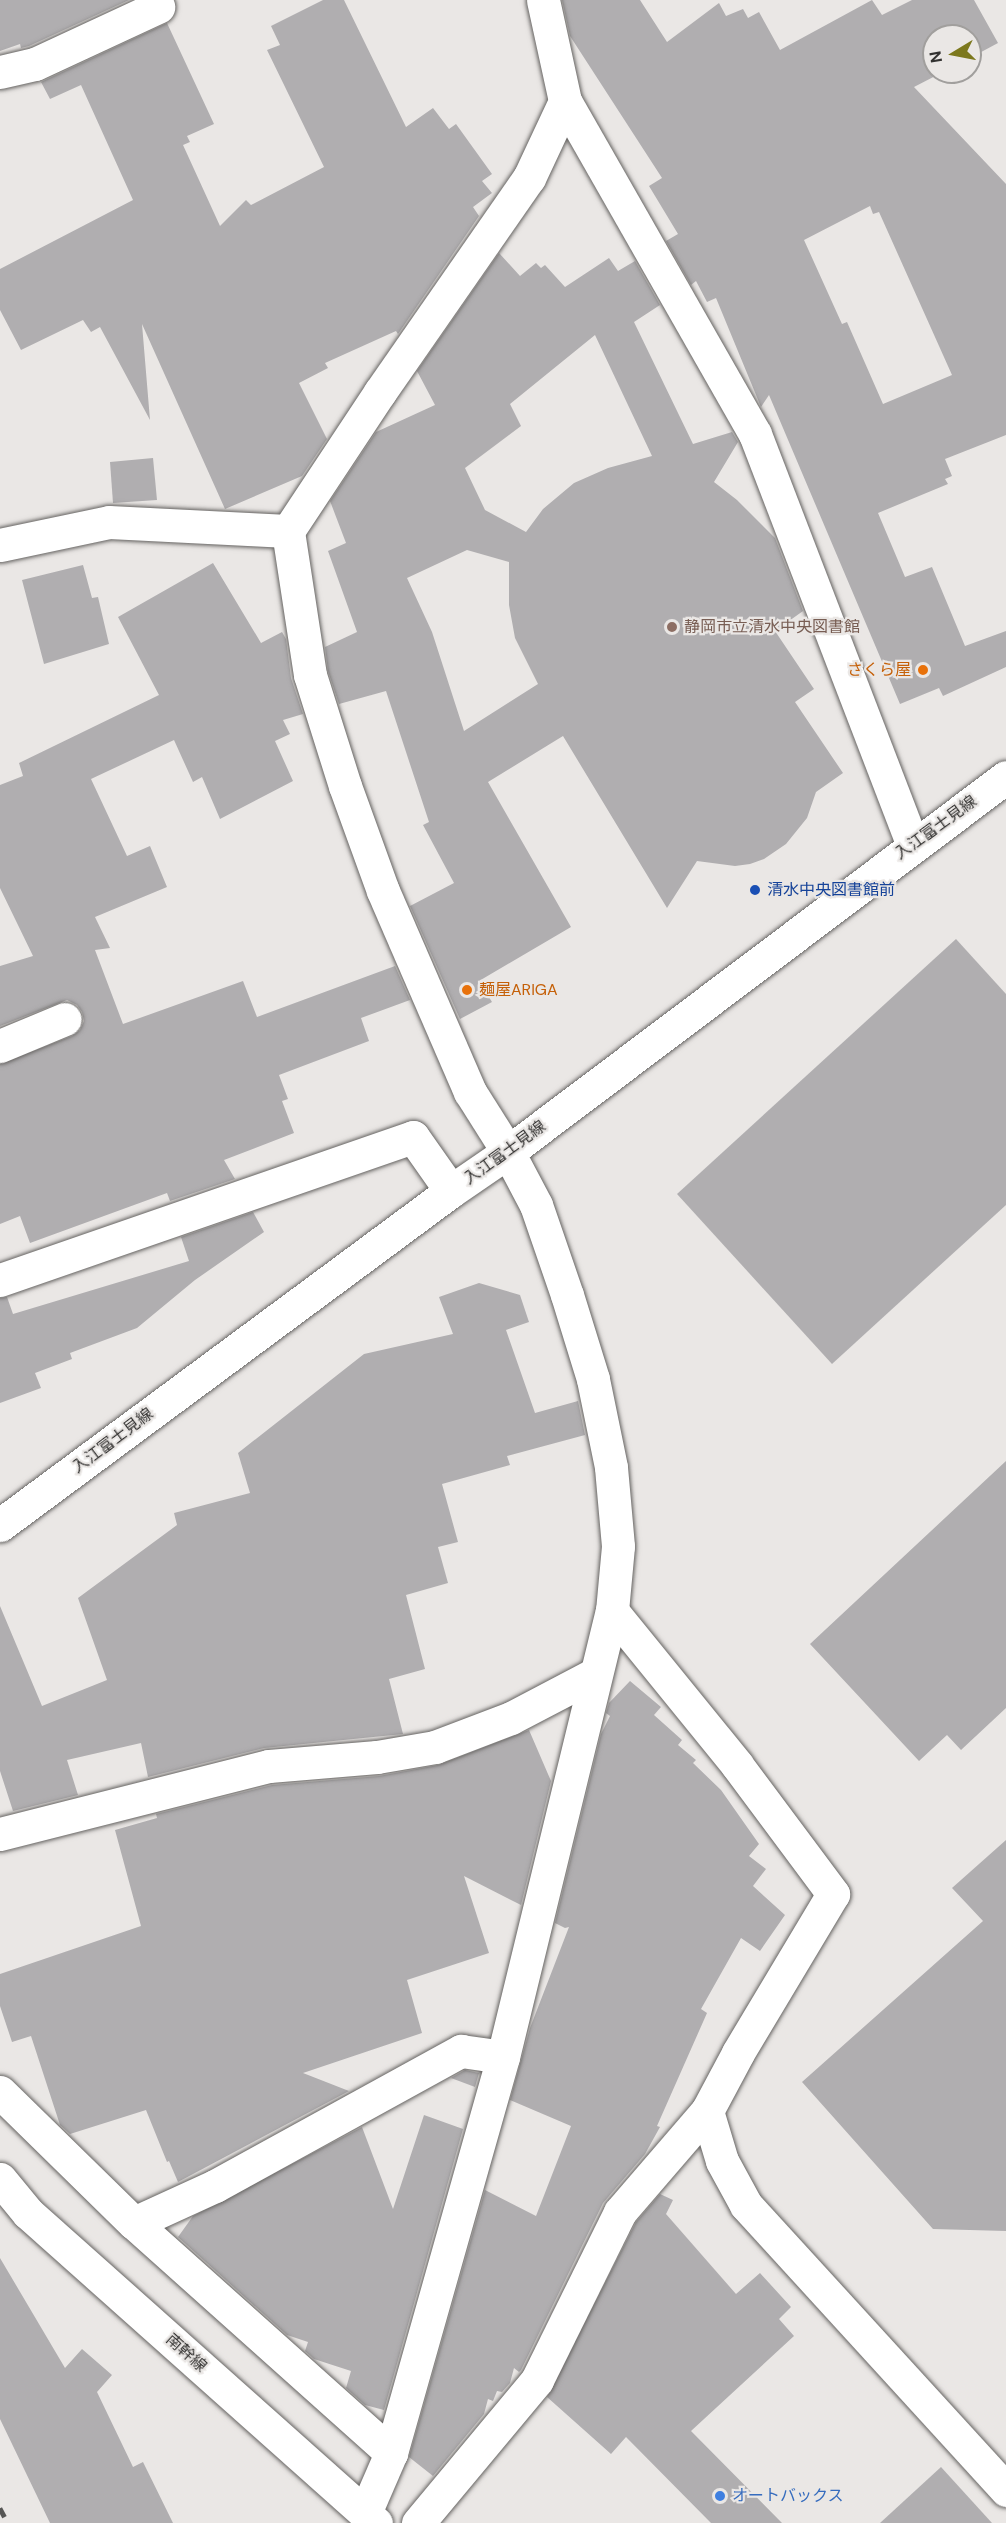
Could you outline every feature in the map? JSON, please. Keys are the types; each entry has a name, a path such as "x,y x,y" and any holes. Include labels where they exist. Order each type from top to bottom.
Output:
{"street":[{"path":"543,0 565,101 755,434 913,845"},
{"path":"0,72 35,64 158,7"},
{"path":"371,2518 502,2057 612,1611 618,1546 611,1467 593,1379 536,1204 508,1152 470,1092 383,891 345,786 310,675 288,531 380,392 529,178 565,101"},
{"path":"0,545 109,522 288,531"},
{"name":"入江富士見線","path":"0,1525 450,1191 508,1152 1006,777"},
{"path":"0,1046 65,1019"},
{"path":"0,1280 413,1137 450,1191"},
{"path":"418,2523 537,2380 620,2212 707,2111 738,2053 833,1894 736,1765 612,1611"},
{"path":"0,1834 269,1766 377,1758 435,1747 512,1718 595,1674"},
{"path":"134,2223 215,2186 461,2051 502,2057"},
{"path":"0,2092 134,2223 391,2453"},
{"path":"707,2111 722,2161 746,2205 1006,2490"},
{"name":"南幹線","path":"0,2179 28,2213 371,2518"}],"building":[{"path":"0,0 129,0 29,46 21,48 20,44 0,51"},
{"path":"323,0 344,0 406,127 433,108 449,129 456,124 492,174 482,181 492,193 473,207 479,216 398,334 396,331 325,363 328,368 299,383 327,439 302,476 225,509 142,324 150,420 100,327 91,332 83,320 21,350 0,310 0,269 133,200 81,85 50,99 41,82 167,23 214,124 187,136 190,142 183,145 220,226 246,200 251,205 324,167 267,50 280,45 271,26"},
{"path":"562,0 640,0 667,42 719,3 726,16 743,9 748,18 759,12 780,50 872,0 882,15 912,0 974,0 998,43 982,52 982,24 922,24 922,83 914,87 1006,184 1006,435 945,459 952,476 945,479 948,484 878,513 905,577 932,567 965,646 1006,631 1006,667 943,696 939,688 900,704 769,395 761,407 716,298 707,302 696,281 691,285 666,241 678,234 649,186 662,178 570,36","holes":["870,206 873,214 879,212 952,375 883,404 847,322 842,324 804,240"]},
{"path":"499,253 520,276 536,263 541,268 545,265 565,287 609,258 618,271 635,261 660,305 634,322 693,444 732,432 738,442 714,482 737,500 775,538 803,611 775,631 814,689 795,702 843,773 816,792 807,818 786,844 764,859 750,864 735,866 697,861 667,908 563,736 488,782 571,927 479,981 492,1002 460,1019 410,906 454,883 423,825 429,822 386,691 339,704 328,671 325,647 357,632 328,551 346,543 330,501 376,432 435,405 417,371","holes":["595,335 652,456 608,468 574,483 543,509 526,532 485,510 465,468 521,426 510,404","467,550 509,562 509,605 515,638 538,684 464,731 432,632 407,578"]},
{"path":"153,458 157,500 113,503 110,462"},
{"path":"213,563 261,643 282,632 286,639 291,678 303,714 283,720 290,734 275,741 293,781 220,819 202,777 193,782 174,740 91,779 127,856 150,846 167,887 95,917 110,948 95,950 123,1024 243,981 257,1017 395,966 410,1000 361,1018 369,1041 279,1075 288,1099 282,1101 294,1133 224,1160 235,1179 170,1201 167,1193 30,1243 20,1216 0,1224 0,1064 72,1036 80,1030 84,1021 77,1005 67,1000 0,1026 0,966 33,956 0,888 0,785 23,776 19,763 159,695 118,617"},
{"path":"83,565 92,598 98,597 109,644 44,664 22,580"},
{"path":"956,939 1006,994 1006,1205 832,1364 677,1194"},
{"path":"253,1212 264,1232 195,1280 137,1328 70,1353 72,1359 35,1373 41,1388 0,1403 0,1298 7,1297 13,1314 189,1261 181,1237"},
{"path":"479,1283 520,1295 529,1322 506,1330 535,1413 578,1401 585,1435 507,1456 510,1465 442,1484 458,1542 438,1547 448,1583 406,1595 425,1669 389,1679 403,1734 264,1748 148,1777 141,1743 67,1760 78,1795 13,1811 0,1771 0,1606 42,1706 107,1680 78,1598 177,1525 174,1513 250,1493 238,1453 364,1354 453,1334 439,1297"},
{"path":"1006,1461 1006,1708 961,1750 947,1735 919,1761 810,1644"},
{"path":"630,1681 661,1707 654,1715 682,1740 678,1745 696,1760 693,1763 721,1790 759,1844 749,1856 766,1869 753,1886 785,1915 760,1951 741,1938 701,2009 707,2013 657,2126 660,2127 645,2154 603,2203 521,2370 519,2372 514,2368 510,2383 502,2392 497,2391 493,2401 488,2399 484,2414 433,2476 409,2457 485,2190 536,2216 571,2126 510,2100 530,2028 569,1927 565,1928 555,1923 601,1734 610,1716 606,1713 609,1703"},
{"path":"529,1730 551,1781 521,1905 464,1876 489,1953 407,1980 422,2033 303,2073 349,2091 178,2182 169,2161 167,2162 146,2110 70,2134 60,2125 31,2036 12,2042 0,2006 0,1974 141,1926 115,1830 157,1818 156,1814 272,1785 379,1776 438,1765"},
{"path":"1006,1840 1006,2231 933,2229 802,2082 983,1921 952,1888"},
{"path":"465,2070 479,2073 475,2087 451,2078"},
{"path":"424,2115 463,2129 384,2410 365,2405 346,2388 351,2371 314,2359 305,2351 308,2342 287,2335 178,2237 193,2216 362,2127 393,2209"},
{"path":"660,2194 673,2200 666,2214 736,2294 760,2273 791,2307 779,2319 794,2336 691,2431 782,2523 711,2523 626,2437 611,2454 547,2397 636,2222"},
{"path":"0,2258 65,2368 82,2349 112,2375 97,2392 133,2467 143,2462 173,2523 50,2523 0,2419"},
{"path":"941,2467 992,2523 880,2523"}],"railway":[{"path":"0,2508 8,2523"}],"place":[{"name":"静岡市立清水中央図書館","path":"672,627"},
{"name":"さくら屋","path":"923,670"},
{"name":"清水中央図書館前","path":"755,890"},
{"name":"麺屋ARIGA","path":"467,990"},
{"name":"オートバックス","path":"720,2496"}]}
